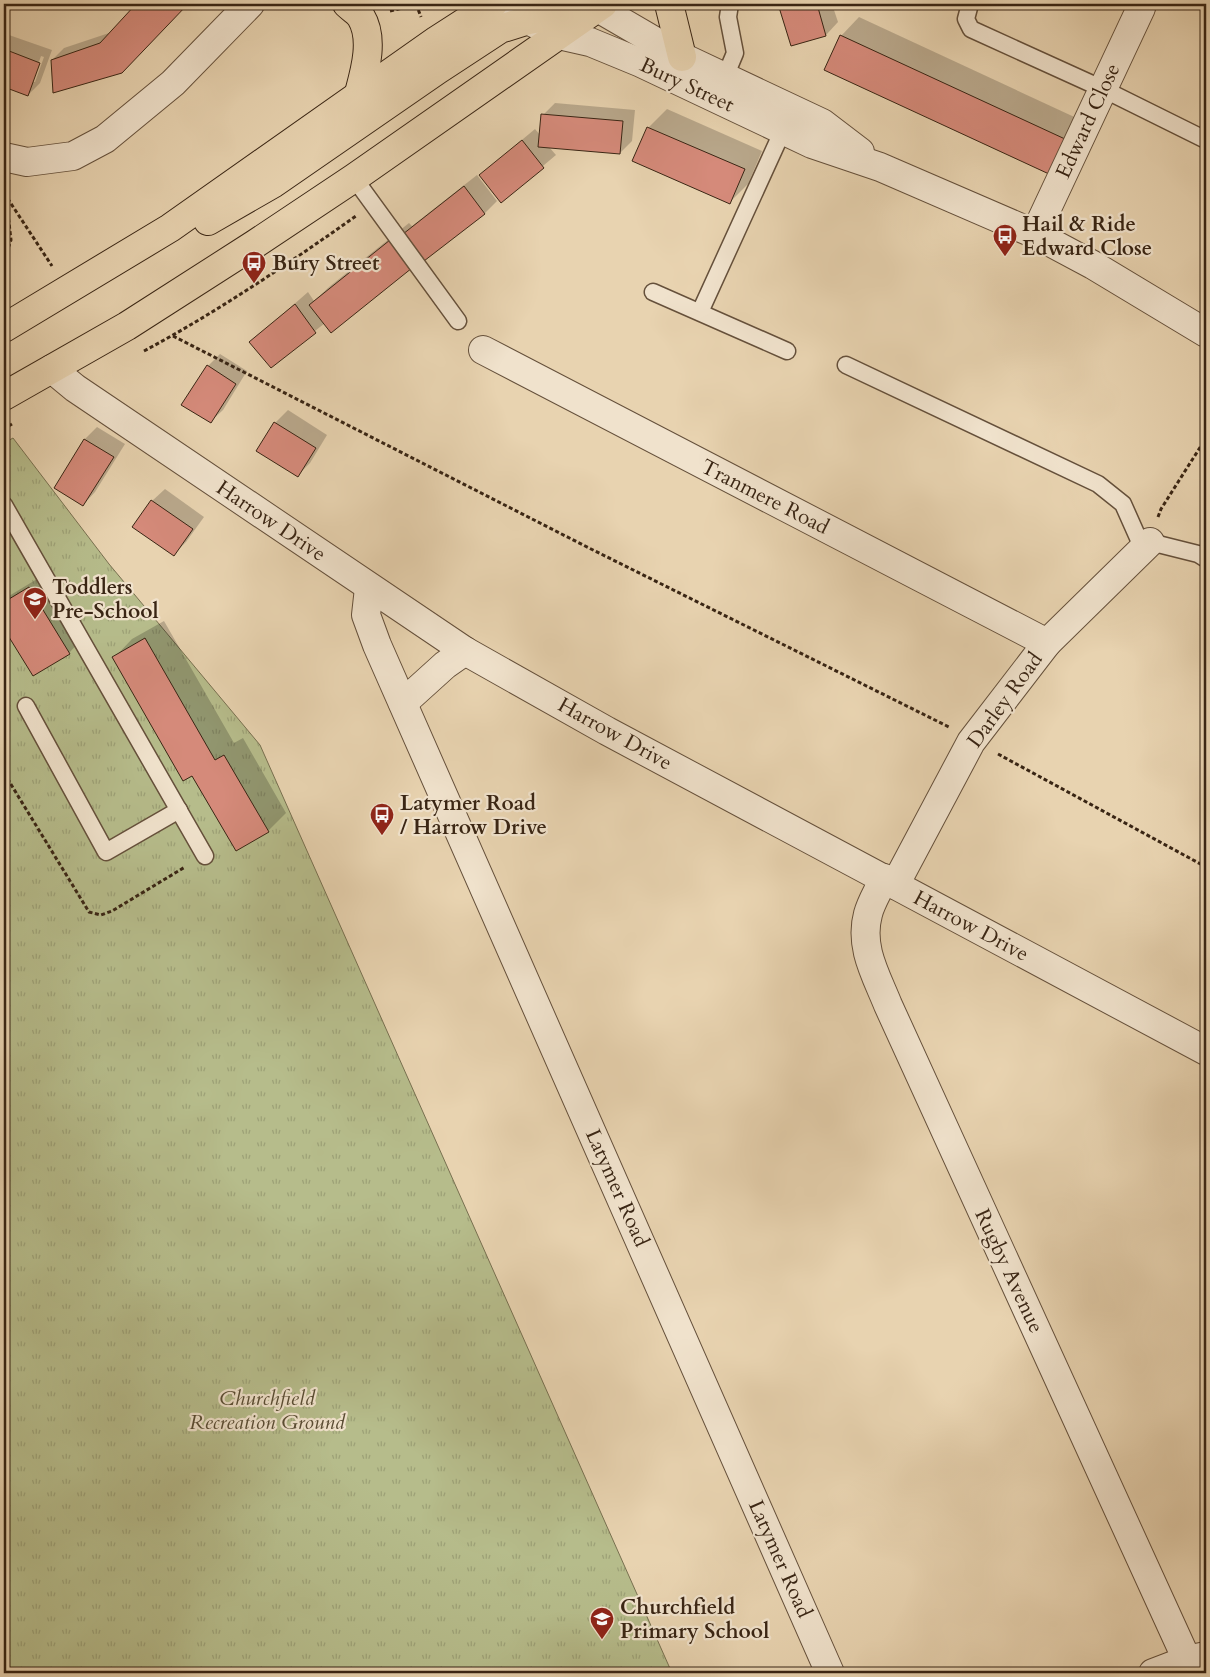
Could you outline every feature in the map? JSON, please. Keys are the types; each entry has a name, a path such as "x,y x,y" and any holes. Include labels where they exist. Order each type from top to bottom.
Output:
{"highway":[{"path":"347,4 361,17 367,35 367,57 358,97"},
{"path":"4,328 170,228 358,97 436,40 493,4"},
{"path":"669,4 682,57"},
{"path":"170,228 198,227 266,188 500,29 529,20 597,5"},
{"path":"4,396 127,326 354,178 559,35 597,5"}],"street":[{"path":"4,157 27,162 72,156 105,138 173,83 250,4"},
{"name":"Bury Street","path":"493,4 559,35 590,42 641,63 812,144 880,167 1035,234 1093,265 1206,333"},
{"name":"Bury Street","path":"597,5 682,57 822,124 880,167"},
{"name":"Edward Close","path":"1035,234 1141,8"},
{"name":"Tranmere Road","path":"483,350 1047,643"},
{"name":"Harrow Drive","path":"52,369 75,388 465,651 607,731 1206,1051"},
{"name":"Darley Road","path":"890,882 971,742 1047,643 1147,546"},
{"name":"Latymer Road","path":"369,588 366,615 403,703 830,1673"},
{"path":"403,703 439,670 465,651"},
{"name":"Rugby Avenue","path":"890,882 868,913 864,938 867,955 900,1032 1197,1658"},
{"path":"1153,1673 1197,1658"}],"lane":[{"path":"725,77 735,53 728,17 730,4"},
{"path":"970,4 966,19 970,29 1103,89 1206,140"},
{"path":"700,312 783,130"},
{"path":"354,178 458,321"},
{"path":"653,292 786,351"},
{"path":"846,365 1098,484 1123,504 1147,546 1198,554 1206,559"},
{"path":"4,506 205,856"},
{"path":"26,706 106,852 179,810"}],"path":[{"path":"382,13 416,4 423,21"},
{"path":"4,260 11,240 5,194"},
{"path":"5,194 68,290"},
{"path":"173,336 591,549 957,731 971,742 1012,762 1206,867"},
{"path":"1147,546 1161,510 1206,438"}],"green space":[{"name":"Churchfield Recreation Ground","path":"13,438 109,564 260,745 672,1673 4,1673 4,443"}],"building":[{"path":"136,4 188,4 122,73 53,93 51,60 100,43"},
{"path":"778,4 817,4 826,36 791,46"},
{"path":"840,35 1065,139 1049,174 824,70"},
{"path":"4,49 40,63 28,96 4,87"},
{"path":"541,114 623,121 620,154 538,147"},
{"path":"647,127 745,169 730,204 632,161"},
{"path":"522,140 544,168 501,203 479,175"},
{"path":"464,186 485,214 424,261 403,234"},
{"path":"390,240 412,268 331,333 309,305"},
{"path":"295,304 316,333 271,368 249,342"},
{"path":"207,365 236,384 211,423 181,405"},
{"path":"274,422 316,448 298,477 256,451"},
{"path":"84,439 114,457 83,506 54,488"},
{"path":"151,500 193,529 174,556 132,527"},
{"path":"29,587 70,654 33,676 4,629 4,602"},
{"path":"145,638 215,760 224,755 269,832 236,851 192,776 183,781 112,657"}],"place":[{"name":"Hail & Ride Edward Close","path":"1005,257"},
{"name":"Bury Street","path":"254,284"},
{"name":"Toddlers Pre-School","path":"35,620"},
{"name":"Latymer Road / Harrow Drive","path":"382,836"},
{"name":"Churchfield Primary School","path":"602,1640"}]}
